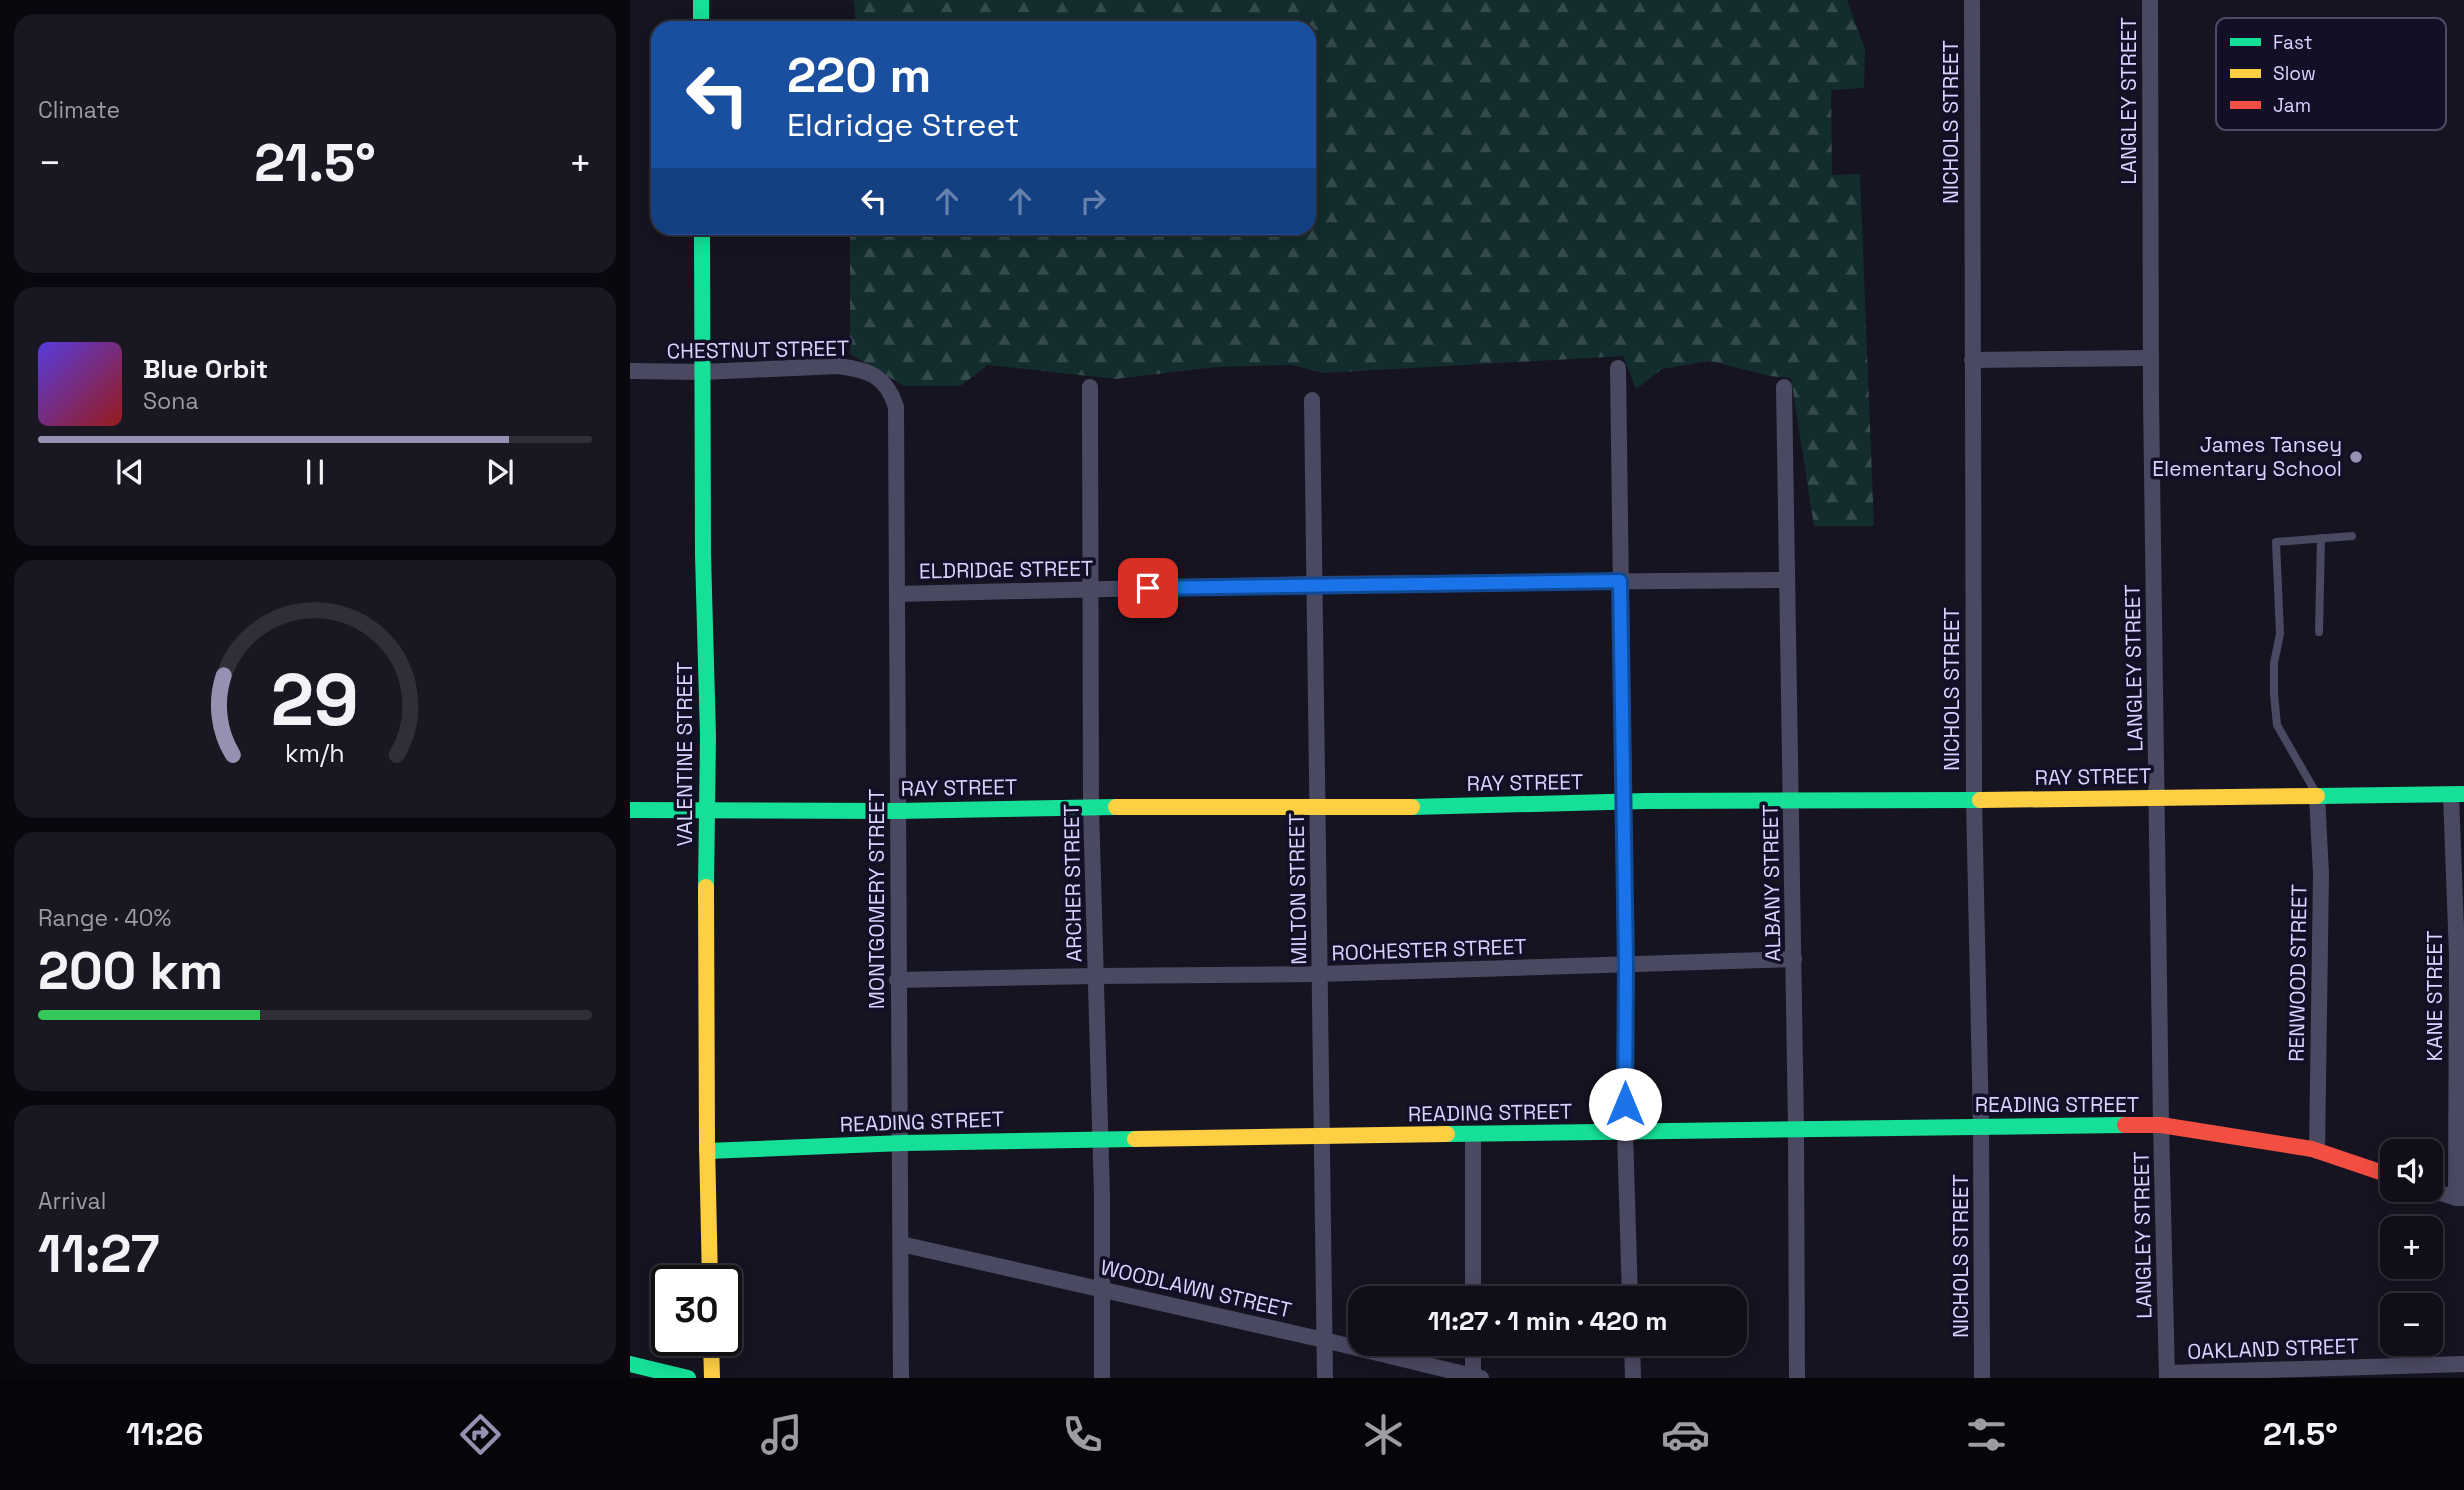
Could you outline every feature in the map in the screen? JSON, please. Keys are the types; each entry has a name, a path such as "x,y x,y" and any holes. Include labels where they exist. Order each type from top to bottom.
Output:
{"street":[{"path":"701,0 701,21"},
{"name":"NICHOLS STREET","path":"1972,0 1974,800 1981,1126 1982,1378"},
{"name":"LANGLEY STREET","path":"2150,0 2151,358 2167,1376"},
{"name":"VALENTINE STREET","path":"702,235 710,1265"},
{"path":"1972,360 2151,358"},
{"name":"CHESTNUT STREET","path":"630,371 703,372 838,366 865,371 883,382"},
{"path":"1618,369 1626,966 1625,1132 1630,1286"},
{"name":"MONTGOMERY STREET","path":"883,382 893,397 897,414 897,981 901,1378"},
{"name":"ARCHER STREET","path":"1090,387 1091,807 1100,1139 1102,1378"},
{"name":"ALBANY STREET","path":"1784,387 1794,960 1797,1378"},
{"name":"MILTON STREET","path":"1312,400 1325,1378"},
{"name":"ELDRIDGE STREET","path":"897,594 1315,584 1787,580"},
{"name":"RAY STREET","path":"630,810 897,811 1622,801 2458,794"},
{"name":"KANE STREET","path":"2458,794 2460,1198"},
{"name":"RENWOOD STREET","path":"2317,1151 2321,874 2318,796"},
{"name":"ROCHESTER STREET","path":"897,981 1320,974 1794,960"},
{"name":"READING STREET","path":"707,1151 898,1143 1100,1139 2161,1125 2317,1151 2380,1172"},
{"path":"1473,1134 1473,1286"},
{"path":"2443,1193 2460,1198"},
{"name":"WOODLAWN STREET","path":"901,1244 1477,1377"},
{"path":"711,1356 712,1378"},
{"path":"1474,1356 1477,1377"},
{"path":"1632,1356 1633,1378"},
{"path":"630,1364 688,1378"},
{"name":"OAKLAND STREET","path":"2167,1376 2464,1364"}],"lane":[{"path":"2318,796 2277,725 2274,663 2280,634 2276,542 2352,536"},
{"path":"2319,632 2321,538"}],"green space":[{"path":"848,0 1847,0 1865,49 1864,88 1831,90 1832,175 1860,174 1874,526 1814,526 1791,378 1770,376 1710,361 1662,369 1636,389 1623,356 1324,373 1291,365 1216,367 1115,379 988,365 960,386 904,386 850,354 850,235 1316,235 1316,21 855,21 854,1"}],"traffic: fast":[{"path":"701,0 701,21"},
{"path":"702,235 703,555 708,736 706,887"},
{"path":"2317,796 2464,794"},
{"path":"1412,807 1646,801 1980,800"},
{"path":"630,810 897,811 1116,807"},
{"path":"1447,1134 2125,1125"},
{"path":"707,1151 903,1143 1135,1139"},
{"path":"630,1364 688,1378"}],"traffic: slow":[{"path":"1980,800 2317,796"},
{"path":"1116,807 1412,807"},
{"path":"706,887 710,1265"},
{"path":"1135,1139 1447,1134"},
{"path":"711,1356 712,1378"}],"traffic: jam":[{"path":"2125,1125 2161,1125 2312,1149 2380,1172"}],"place":[{"name":"James Tansey Elementary School","path":"2356,457"}],"route":[{"path":"1148,588 1620,581 1626,966 1625,1104"}]}
